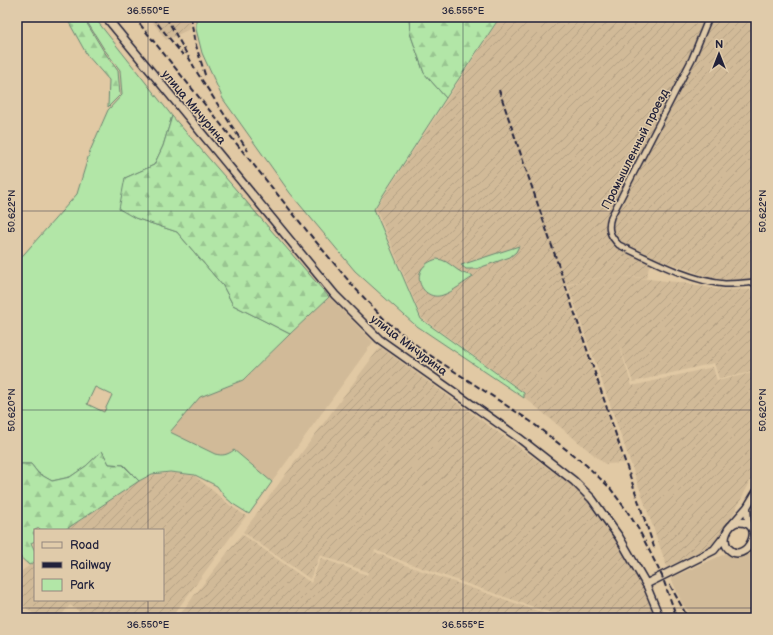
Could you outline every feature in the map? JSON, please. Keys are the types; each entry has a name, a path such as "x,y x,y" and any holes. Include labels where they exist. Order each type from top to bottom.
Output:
{"main road":[{"name":"улица Мичурина","path":"106,17 335,295 379,339 519,438 574,481 592,499 619,537 646,584"},
{"path":"646,584 714,550 733,523 740,521 751,525 753,535 750,543"},
{"path":"725,536 726,544 730,550"},
{"path":"714,550 741,552 745,550 756,537"}],"street":[{"name":"Промышленный проезд","path":"709,17 692,59 611,216 609,231 613,239 619,245 668,268 712,282 726,284 756,282"},
{"path":"733,523 748,507 756,492"},
{"path":"748,507 751,525"},
{"name":"улица Мичурина","path":"646,584 660,618"}],"shaded area":[{"path":"149,17 189,17 190,29 166,40"},
{"path":"501,17 756,17 756,279 725,280 712,278 652,257 646,278 612,275 564,285 624,463 605,464 524,397 524,392 422,318 376,208"},
{"path":"612,275 685,283 716,289 756,290 756,371 719,379 714,363 633,382 619,345 632,386 713,367 717,381 756,372 756,471 721,537 716,543 667,567 592,353 599,350 591,352 568,285"},
{"path":"329,297 373,342 272,482 234,450 228,455 215,454 170,432 200,397 243,380"},
{"path":"380,347 581,492 596,508 608,526 641,584 655,618 565,618 375,550 368,572 320,555 310,579 243,532"},
{"path":"171,473 195,476 231,506 246,516 171,618 88,618 70,605 59,618 39,618 17,601 17,574 34,563 34,601 164,601 164,529 67,529 139,481 153,475"},
{"path":"242,534 311,583 321,558 367,575 375,552 405,565 558,618 177,618"},
{"path":"756,540 756,618 693,618 682,603 671,578"}],"green space":[{"path":"66,17 83,17 118,71 120,95 108,107 109,80 87,55"},
{"path":"84,17 94,17 172,116 163,146 154,165 125,178 135,218 177,232 223,286 233,305 290,334 243,380 200,397 170,432 215,454 225,455 234,450 272,482 249,514 233,504 224,496 217,486 195,475 170,472 152,474 139,481 124,465 109,464 102,451 86,466 70,477 52,481 38,473 31,464 21,464 17,468 17,262 77,194 90,151 108,110 122,95 120,70 104,49","holes":["95,387 112,395 104,412 87,404"]},
{"path":"196,17 409,17 410,33 424,73 446,98 374,209 421,319 524,393 524,398 414,324 355,271 290,193 223,99 202,53 196,29"},
{"path":"409,17 500,17 446,98 424,73 410,33"},
{"path":"172,116 329,297 290,334 233,305 223,286 177,232 135,218 119,209 125,178 154,165 163,146"},
{"path":"519,246 516,252 510,257 476,269 466,269 461,265"},
{"path":"437,259 446,262 462,273 472,275 473,277 447,294 435,296 429,294 423,289 419,276 421,270 427,263"},
{"path":"102,451 109,464 123,465 139,481 67,529 34,529 34,542 31,543 34,549 34,562 29,565 17,554 17,468 21,464 31,464 38,473 52,481 70,477 86,466"}],"railway":[{"path":"134,17 312,237 353,286 386,321 425,352 530,421 586,465 610,488 639,530 662,576 677,618"},
{"path":"152,17 183,55"},
{"path":"166,17 198,74 248,151"},
{"path":"191,17 194,39 206,78"},
{"path":"499,90 655,550"},
{"path":"670,585 688,618"}]}
